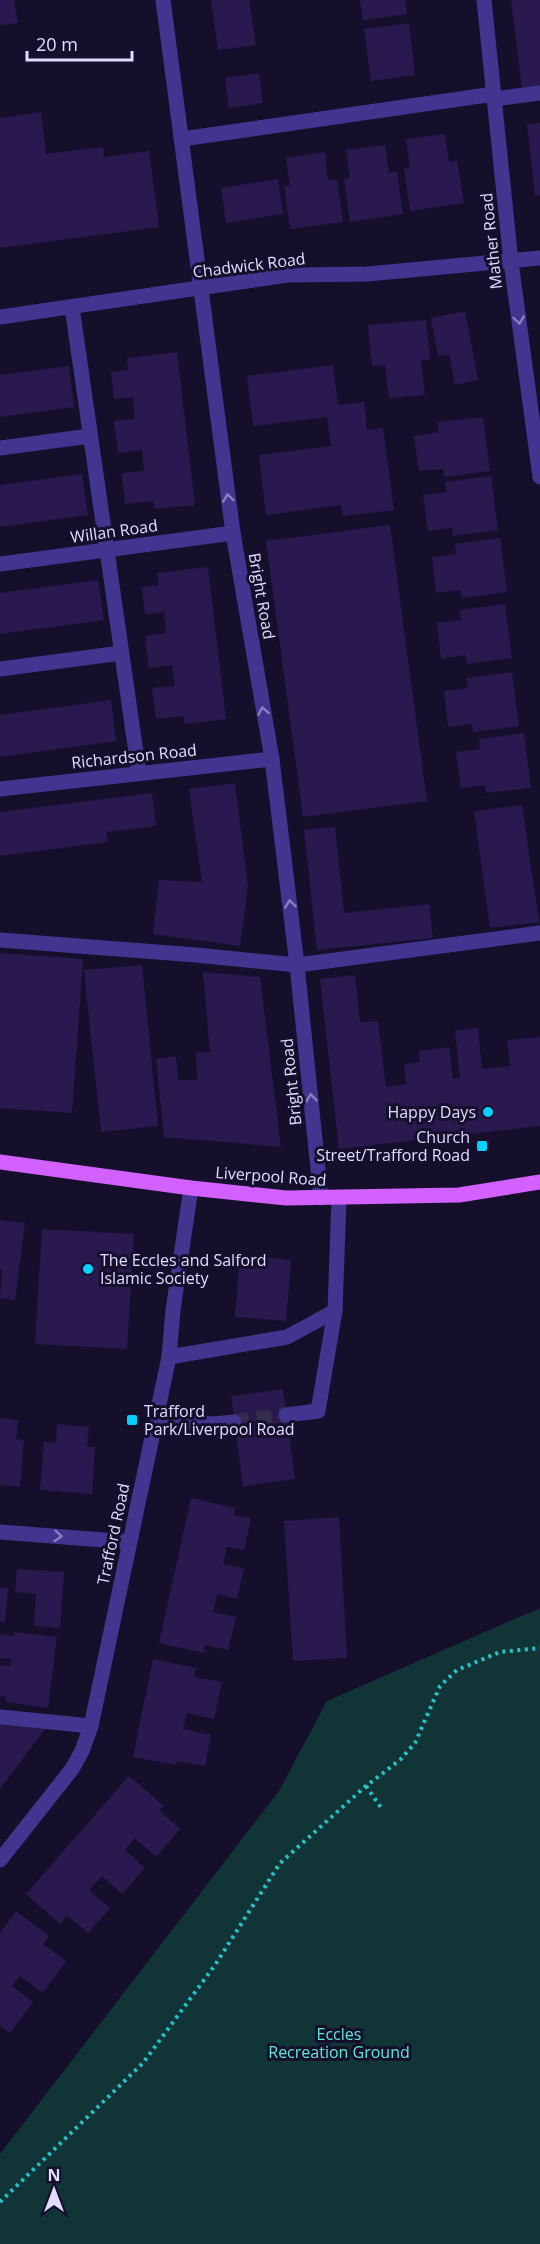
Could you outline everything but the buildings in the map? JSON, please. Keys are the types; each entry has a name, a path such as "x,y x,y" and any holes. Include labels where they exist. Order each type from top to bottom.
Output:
{"main road":[{"name":"Liverpool Road","path":"0,1162 191,1188 286,1198 459,1195 540,1182"}],"street":[{"name":"Bright Road","path":"163,0 233,533 272,759 297,965 321,1198"},
{"name":"Mather Road","path":"484,0 511,262 540,477"},
{"path":"182,139 494,96 540,93"},
{"name":"Chadwick Road","path":"0,317 288,275 367,274 540,258"},
{"path":"72,307 139,774"},
{"path":"0,448 90,436"},
{"name":"Willan Road","path":"0,564 233,533"},
{"path":"0,669 122,653"},
{"name":"Richardson Road","path":"0,789 272,759"},
{"path":"0,940 297,965 540,933"},
{"name":"Trafford Road","path":"0,1860 72,1769 82,1751 91,1726 169,1357 173,1310 191,1188"},
{"path":"286,1415 318,1411 335,1311 339,1198"},
{"path":"169,1357 287,1337 335,1311"},
{"path":"156,1420 214,1424 234,1422"},
{"path":"0,1532 129,1542"},
{"path":"0,1717 91,1726"}],"path":[{"path":"0,2202 143,2063 215,1965 280,1863 366,1786 399,1760 415,1743 440,1686 457,1670 500,1652 540,1648"},
{"path":"366,1786 382,1809"}],"green space":[{"name":"Eccles Recreation Ground","path":"540,1608 540,2244 0,2244 0,2154 279,1791 327,1701"}],"tunnel":[{"path":"234,1422 286,1415"}],"place":[{"name":"Happy Days","path":"488,1112"},
{"name":"Church Street/Trafford Road","path":"482,1146"},
{"name":"The Eccles and Salford Islamic Society","path":"88,1269"},
{"name":"Trafford Park/Liverpool Road","path":"132,1420"}]}
